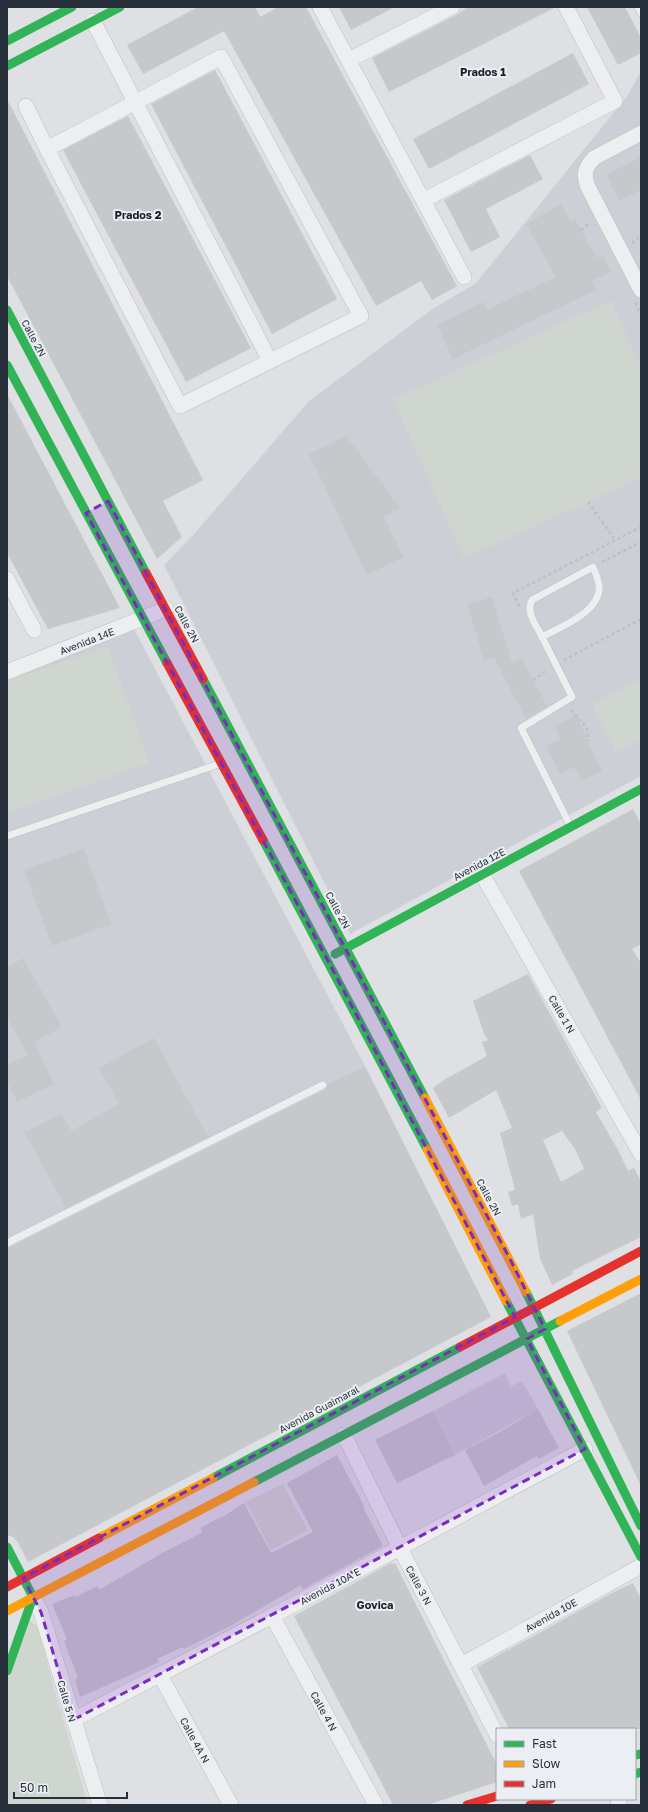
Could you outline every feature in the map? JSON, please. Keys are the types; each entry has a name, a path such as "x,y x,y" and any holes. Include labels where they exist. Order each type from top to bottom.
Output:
{"street":[{"path":"7,41 72,7"},
{"path":"7,66 120,7"},
{"path":"320,7 464,277"},
{"path":"348,60 452,7"},
{"path":"424,200 615,101 566,7"},
{"path":"93,21 270,361"},
{"path":"26,106 47,149 180,406 361,316 221,57 47,149"},
{"path":"641,133 594,158 589,162 585,174 588,187 641,290"},
{"name":"Calle 2N","path":"7,310 102,504 166,609 511,1261 641,1526"},
{"path":"7,334 17,329"},
{"path":"7,365 143,620 222,763 327,959 641,1557"},
{"path":"86,513 102,504"},
{"path":"7,579 11,597 34,630"},
{"name":"Avenida 14E","path":"7,672 143,620 166,609"},
{"name":"Avenida 12E","path":"327,959 346,947 571,827 639,795"},
{"name":"Calle 1 N","path":"482,874 641,1154"},
{"name":"Avenida Guaimaral","path":"7,1586 641,1251"},
{"path":"7,1611 641,1279"},
{"name":"Calle 3 N","path":"344,1435 400,1548 496,1733"},
{"name":"Avenida 10A E","path":"73,1720 585,1449"},
{"path":"7,1547 33,1597 7,1671"},
{"name":"Avenida 10E","path":"461,1665 641,1566"},
{"name":"Calle 5 N","path":"33,1597 41,1612 100,1805"},
{"name":"Calle 4 N","path":"272,1616 376,1805"},
{"name":"Calle 4A N","path":"160,1675 231,1805"},
{"path":"467,1805 496,1796"},
{"path":"530,1805 548,1800"}],"lane":[{"path":"638,7 641,13"},
{"path":"542,637 578,618 592,605 599,587 593,567 532,600 529,607 530,612 542,637 572,697 521,728 571,827"},
{"path":"7,836 222,763"},
{"path":"7,1243 323,1085"}],"path":[{"path":"581,230 594,220"},
{"path":"588,502 616,540"},
{"path":"520,607 513,594 641,527"},
{"path":"593,567 641,542"},
{"path":"556,665 641,619"},
{"path":"533,680 549,668 552,675"},
{"path":"564,702 587,728 588,741"}],"highlighted area":[{"path":"108,501 511,1261 545,1329 527,1339 585,1449 73,1720 41,1612 23,1578 515,1317 327,959 86,513"}],"shaded area":[{"path":"641,71 641,776 350,934 164,565 195,533 309,401 431,310 476,283 628,95"},
{"path":"611,301 641,368 641,478 464,558 393,399"},
{"path":"134,629 365,1066 7,1243 7,681"},
{"path":"108,646 149,763 7,813 7,681"},
{"path":"641,679 641,739 616,752 592,705"},
{"path":"505,1373 511,1386 522,1381 538,1409 455,1455 433,1411"},
{"path":"283,1484 308,1530 271,1550 246,1502"},
{"path":"28,1619 40,1628 48,1666 88,1805 7,1805 7,1680"}],"building":[{"path":"198,7 255,7 260,17 278,7 306,7 457,286 432,300 421,281 376,306 224,31 143,74 127,45"},
{"path":"339,7 395,7 351,30"},
{"path":"468,7 556,7 389,92 372,58 456,15"},
{"path":"587,7 625,7 641,38 641,53 618,65"},
{"path":"573,53 589,84 429,169 413,139"},
{"path":"215,70 337,299 272,334 151,104"},
{"path":"7,99 203,480 163,501 182,537 157,559 7,276"},
{"path":"128,116 251,348 186,382 63,150"},
{"path":"530,155 543,179 486,209 500,237 471,252 444,200"},
{"path":"641,157 641,190 619,201 606,175"},
{"path":"561,204 571,222 575,220 597,258 603,255 611,272 592,281 596,290 453,359 437,325 484,302 488,309 556,277 526,224"},
{"path":"7,394 120,608 48,629 7,553"},
{"path":"346,436 400,508 384,517 404,557 367,575 309,454"},
{"path":"492,597 512,663 522,658 547,706 526,719 494,658 484,661 467,604"},
{"path":"576,715 602,771 581,781 574,767 560,774 546,745 561,739 554,726"},
{"path":"633,809 641,824 641,944 632,949 641,963 641,1100 519,871"},
{"path":"84,849 111,924 52,946 24,870"},
{"path":"23,958 62,1027 35,1042 54,1084 17,1102 7,1082 7,1065 28,1055 7,1018 7,968"},
{"path":"528,974 602,1108 596,1112 618,1150 628,1171 634,1168 641,1181 641,1237 572,1271 573,1274 552,1285 540,1259 533,1214 521,1219 518,1204 512,1206 508,1192 515,1190 500,1133 512,1128 496,1090 449,1118 433,1088 444,1080 487,1056 482,1042 488,1040 484,1034 473,1001","holes":["562,1131 575,1149 584,1169 561,1182 543,1140"]},
{"path":"154,1038 208,1137 66,1208 25,1133 61,1113 71,1131 119,1104 99,1068"},
{"path":"365,1066 491,1317 28,1562 17,1541 13,1537 7,1535 7,1248 325,1089 328,1084"},
{"path":"641,1293 641,1486 567,1331"},
{"path":"538,1409 559,1448 539,1459 537,1456 484,1486 465,1450 500,1432"},
{"path":"433,1411 455,1455 397,1483 375,1440"},
{"path":"337,1455 383,1546 303,1589 301,1585 232,1625 184,1649 182,1647 157,1659 159,1662 80,1697 75,1680 78,1678 64,1641 67,1639 52,1604 75,1595 76,1597 97,1586 99,1590 164,1552 203,1532 200,1528 221,1518 244,1503 271,1553 313,1532 287,1483"},
{"path":"391,1563 395,1563 496,1763 496,1782 427,1805 393,1805 294,1616"},
{"path":"633,1583 641,1599 641,1729 508,1728 477,1667 608,1595"}],"traffic: fast":[{"path":"7,41 72,7"},
{"path":"7,66 120,7"},
{"path":"7,310 146,573"},
{"path":"7,365 167,663"},
{"path":"203,679 425,1098"},
{"path":"335,954 641,789"},
{"path":"263,840 427,1149"},
{"path":"526,1292 641,1526"},
{"path":"506,1301 641,1557"},
{"path":"254,1482 560,1321"},
{"path":"213,1478 460,1347"},
{"path":"7,1547 33,1597 7,1671"},
{"path":"636,1755 641,1754"},
{"path":"636,1774 641,1772"}],"traffic: slow":[{"path":"425,1098 526,1292"},
{"path":"427,1149 506,1301"},
{"path":"560,1321 641,1279"},
{"path":"99,1538 213,1478"},
{"path":"7,1611 254,1482"}],"traffic: jam":[{"path":"146,573 203,679"},
{"path":"167,663 263,840"},
{"path":"460,1347 641,1251"},
{"path":"7,1587 99,1538"},
{"path":"467,1805 496,1796"},
{"path":"530,1805 548,1800"}],"district":[{"name":"Prados 1","path":"483,72"},
{"name":"Prados 2","path":"138,215"},
{"name":"Govica","path":"375,1605"}]}
